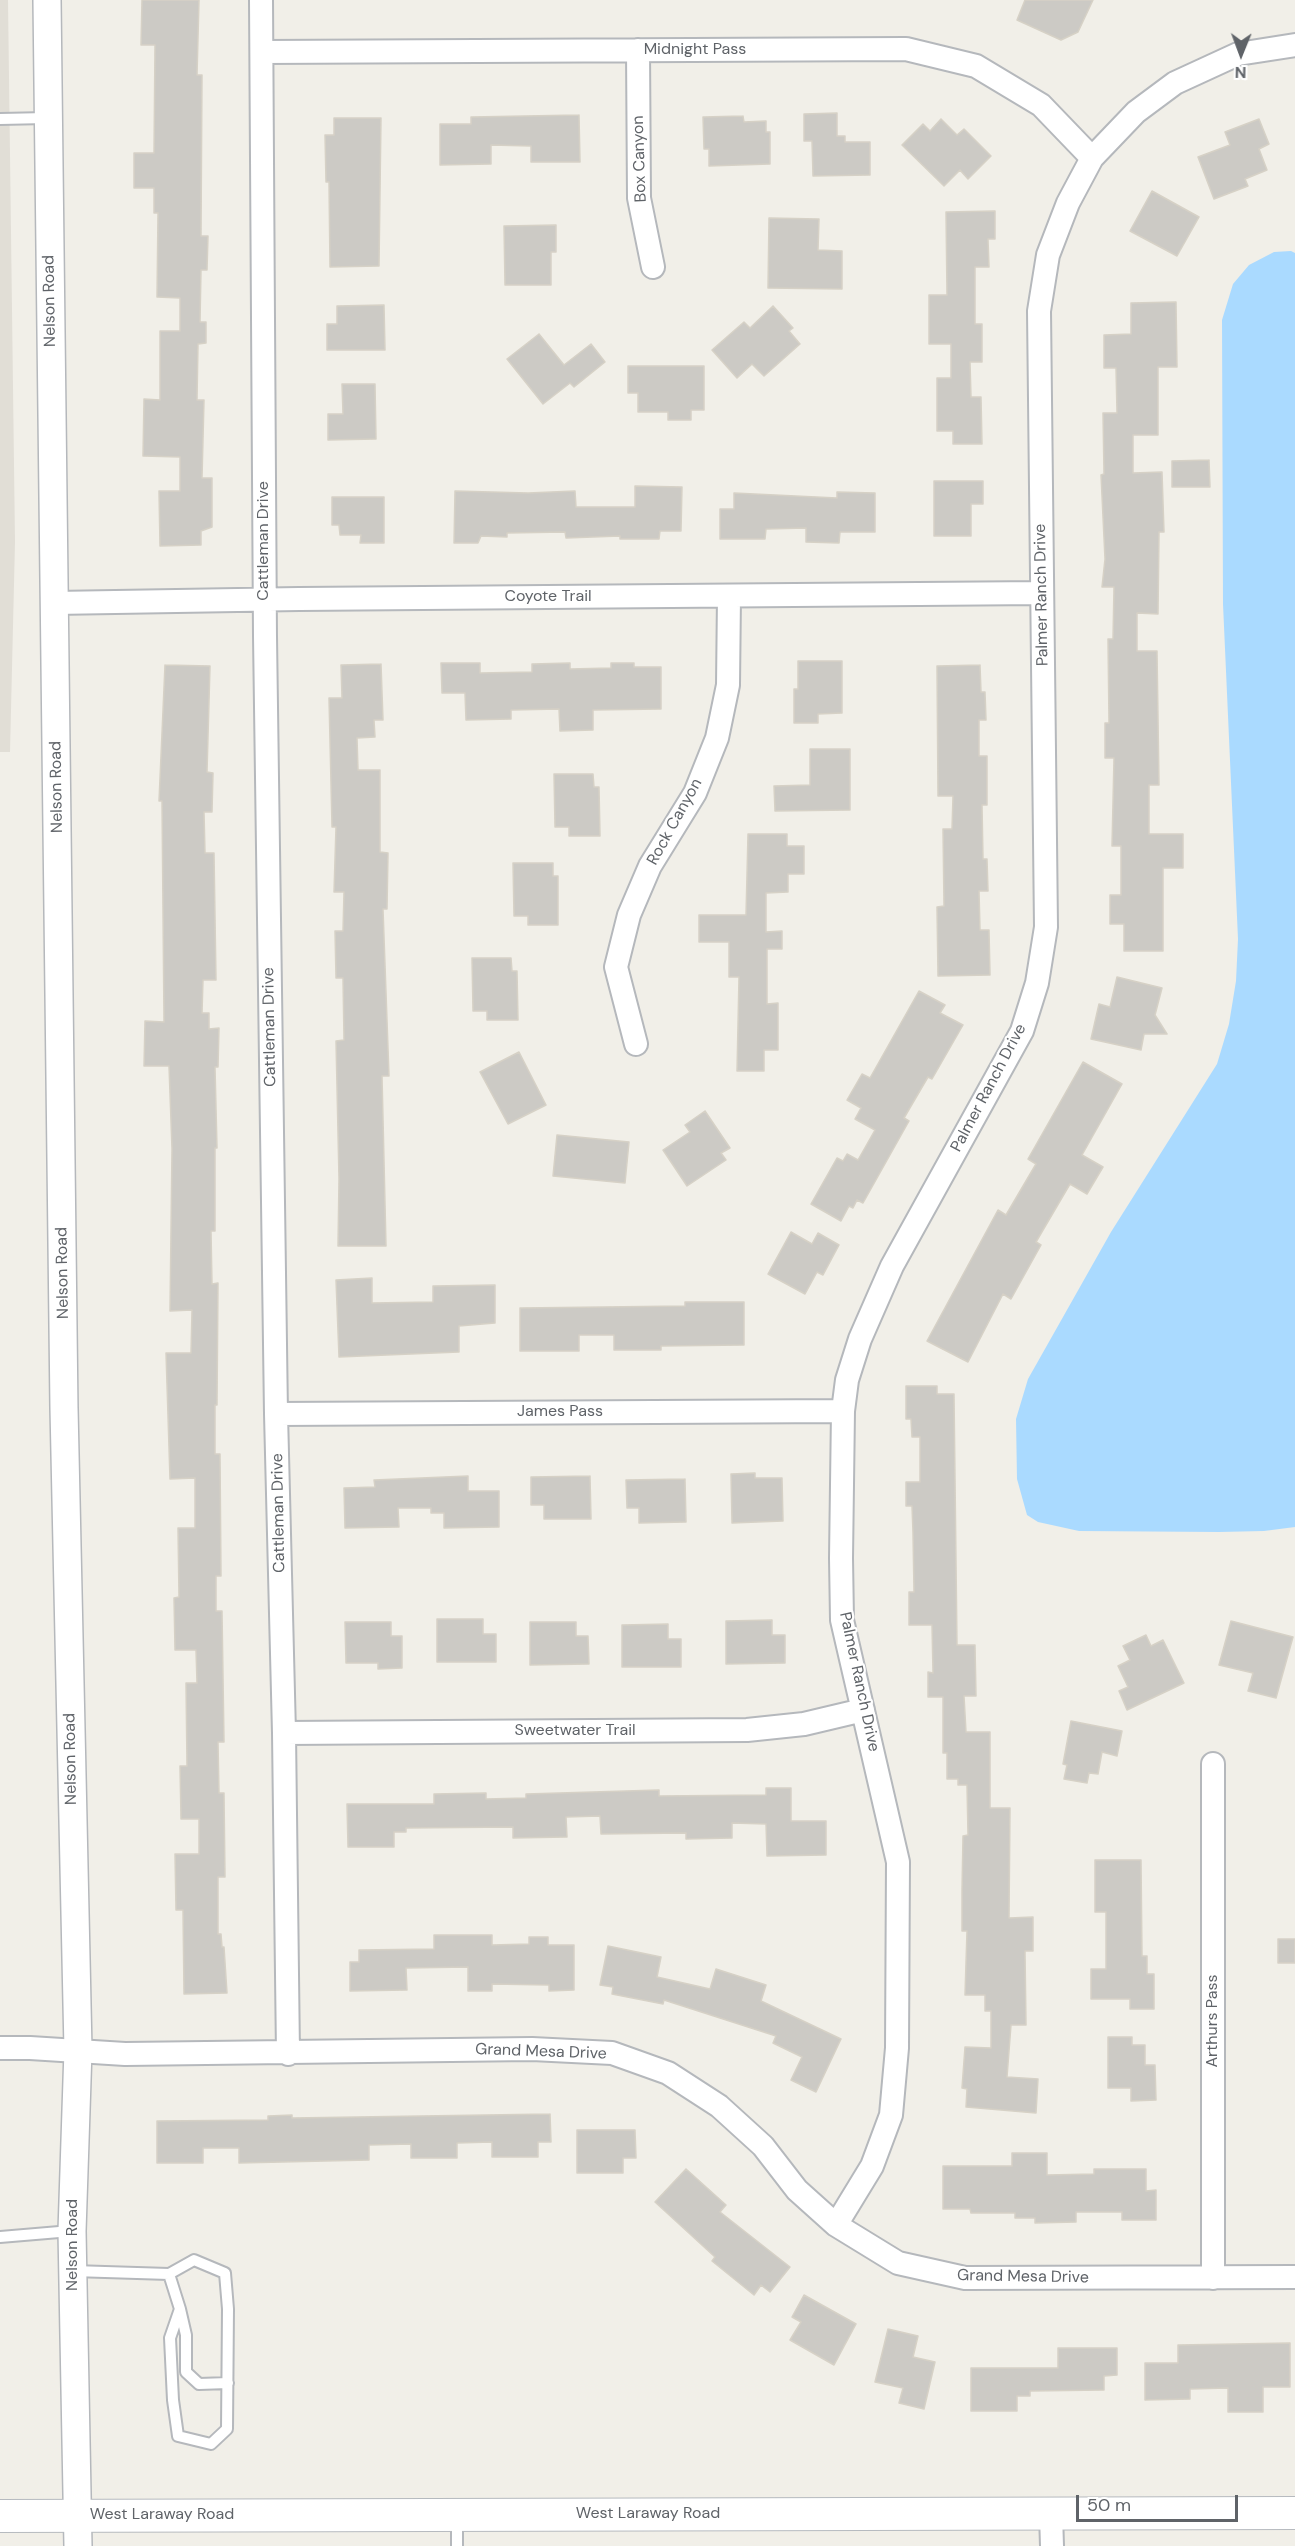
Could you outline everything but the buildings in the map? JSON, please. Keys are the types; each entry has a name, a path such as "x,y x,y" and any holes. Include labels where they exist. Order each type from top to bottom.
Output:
{"main road":[{"name":"West Laraway Road","path":"0,2516 77,2531 457,2514 1295,2513"}],"street":[{"name":"Nelson Road","path":"47,0 64,1408 78,2050 72,2231 77,2531"},
{"name":"Cattleman Drive","path":"261,0 264,600 288,2054"},
{"name":"Palmer Ranch Drive","path":"836,2225 872,2166 891,2115 897,2048 898,1862 842,1620 843,1411 848,1380 860,1339 892,1266 1022,1031 1037,983 1046,927 1039,311 1048,255 1068,203 1092,158 1136,112 1175,83 1238,54 1295,45"},
{"name":"Midnight Pass","path":"262,52 906,49 976,66 1041,105 1092,158"},
{"name":"Box Canyon","path":"638,50 639,198 653,267"},
{"name":"Coyote Trail","path":"54,603 1042,593"},
{"name":"Rock Canyon","path":"636,1044 616,967 633,905 650,866 695,793 717,738 728,685 729,596"},
{"name":"James Pass","path":"276,1414 843,1411"},
{"name":"Sweetwater Trail","path":"284,1733 747,1730 804,1724 863,1710"},
{"name":"Arthurs Pass","path":"1213,1764 1213,2278"},
{"name":"Grand Mesa Drive","path":"0,2048 124,2054 288,2054 532,2049 612,2053 668,2073 719,2106 763,2146 797,2190 836,2225 898,2262 965,2278 1295,2277"},
{"path":"1051,2514 1052,2546"}],"lane":[{"path":"0,119 48,118"},
{"path":"0,2237 72,2231"},
{"path":"73,2271 169,2274 194,2260 225,2273 228,2309 228,2428 211,2444 178,2436 173,2400 170,2338 180,2309"},
{"path":"169,2274 186,2335 186,2372 199,2384 228,2383"},
{"path":"457,2514 457,2546"}],"shaded area":[{"path":"0,0 8,0 15,542 10,752 0,752"}],"water":[{"path":"1291,251 1295,253 1295,1527 1264,1531 1219,1532 1079,1531 1038,1522 1027,1515 1017,1479 1016,1419 1028,1379 1111,1232 1217,1064 1229,1024 1236,981 1238,939 1223,604 1222,320 1233,284 1249,265 1274,252"}]}
